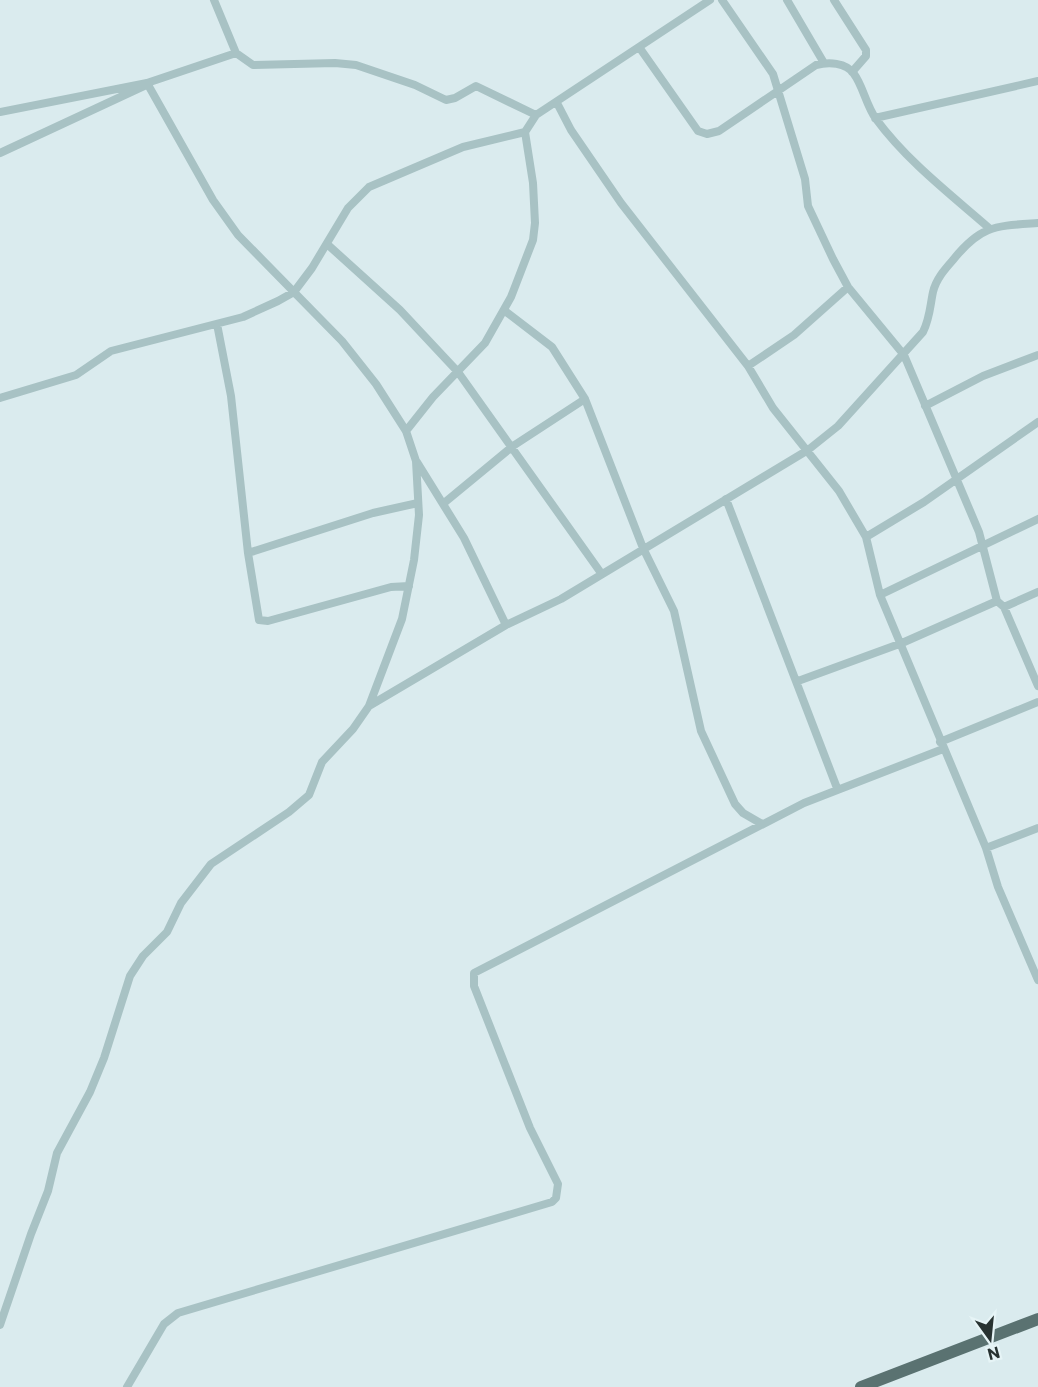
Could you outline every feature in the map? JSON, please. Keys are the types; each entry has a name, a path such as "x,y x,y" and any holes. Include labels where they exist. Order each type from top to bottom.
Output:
{"main road":[{"path":"861,1387 1038,1320"}],"street":[{"path":"214,0 236,53 258,66 317,63 356,65 415,85 446,100 455,98 476,86 536,115"},
{"path":"406,431 485,344 505,311 534,240 533,183 525,132 536,115 710,0"},
{"path":"722,0 773,75 805,179 808,206 848,287 904,355 979,532 982,549 1001,604 1038,686"},
{"path":"787,0 824,63"},
{"path":"834,0 866,50 866,56 852,72"},
{"path":"639,47 700,132 719,131 816,65 824,63 846,67 852,72 875,118 920,168 989,228"},
{"path":"0,153 148,84 236,53"},
{"path":"773,75 792,82"},
{"path":"875,118 1038,81"},
{"path":"0,112 148,84"},
{"path":"148,84 219,208 238,234 366,371 406,431 416,461 464,538 506,626"},
{"path":"556,103 571,130 621,203 748,366 772,408 839,491 866,537 880,595 902,643 941,746 986,848 998,888 1034,956 1038,980"},
{"path":"0,398 76,375 111,351 257,312 294,292 327,244 348,208 369,187 463,147 525,132"},
{"path":"369,706 506,626 561,599 808,450 838,426 904,355 929,320 934,291 942,274 969,240 989,228 1038,223"},
{"path":"327,244 400,310 458,372 513,446 601,573"},
{"path":"748,366 794,335 848,287"},
{"path":"505,311 552,347 585,399 643,548 674,611 701,731 735,804 743,813 762,824"},
{"path":"217,324 231,396 248,553 258,615 263,622 391,587 409,586"},
{"path":"926,406 983,376 1038,355"},
{"path":"444,503 513,446 585,399"},
{"path":"866,537 924,502 1038,422"},
{"path":"0,1325 48,1191 57,1152 90,1092 135,967 167,932 181,903 211,864 289,812 309,795 322,762 353,729 369,706 402,619 414,560 418,503 416,461"},
{"path":"726,499 798,681 810,721 837,788"},
{"path":"248,553 373,513 418,503"},
{"path":"880,595 982,549 1038,519"},
{"path":"798,681 1038,592"},
{"path":"127,1387 164,1324 178,1313 552,1202 556,1198 558,1184 530,1128 474,986 474,974 762,824 837,788 941,746 1038,702"},
{"path":"986,848 1038,828"}]}
